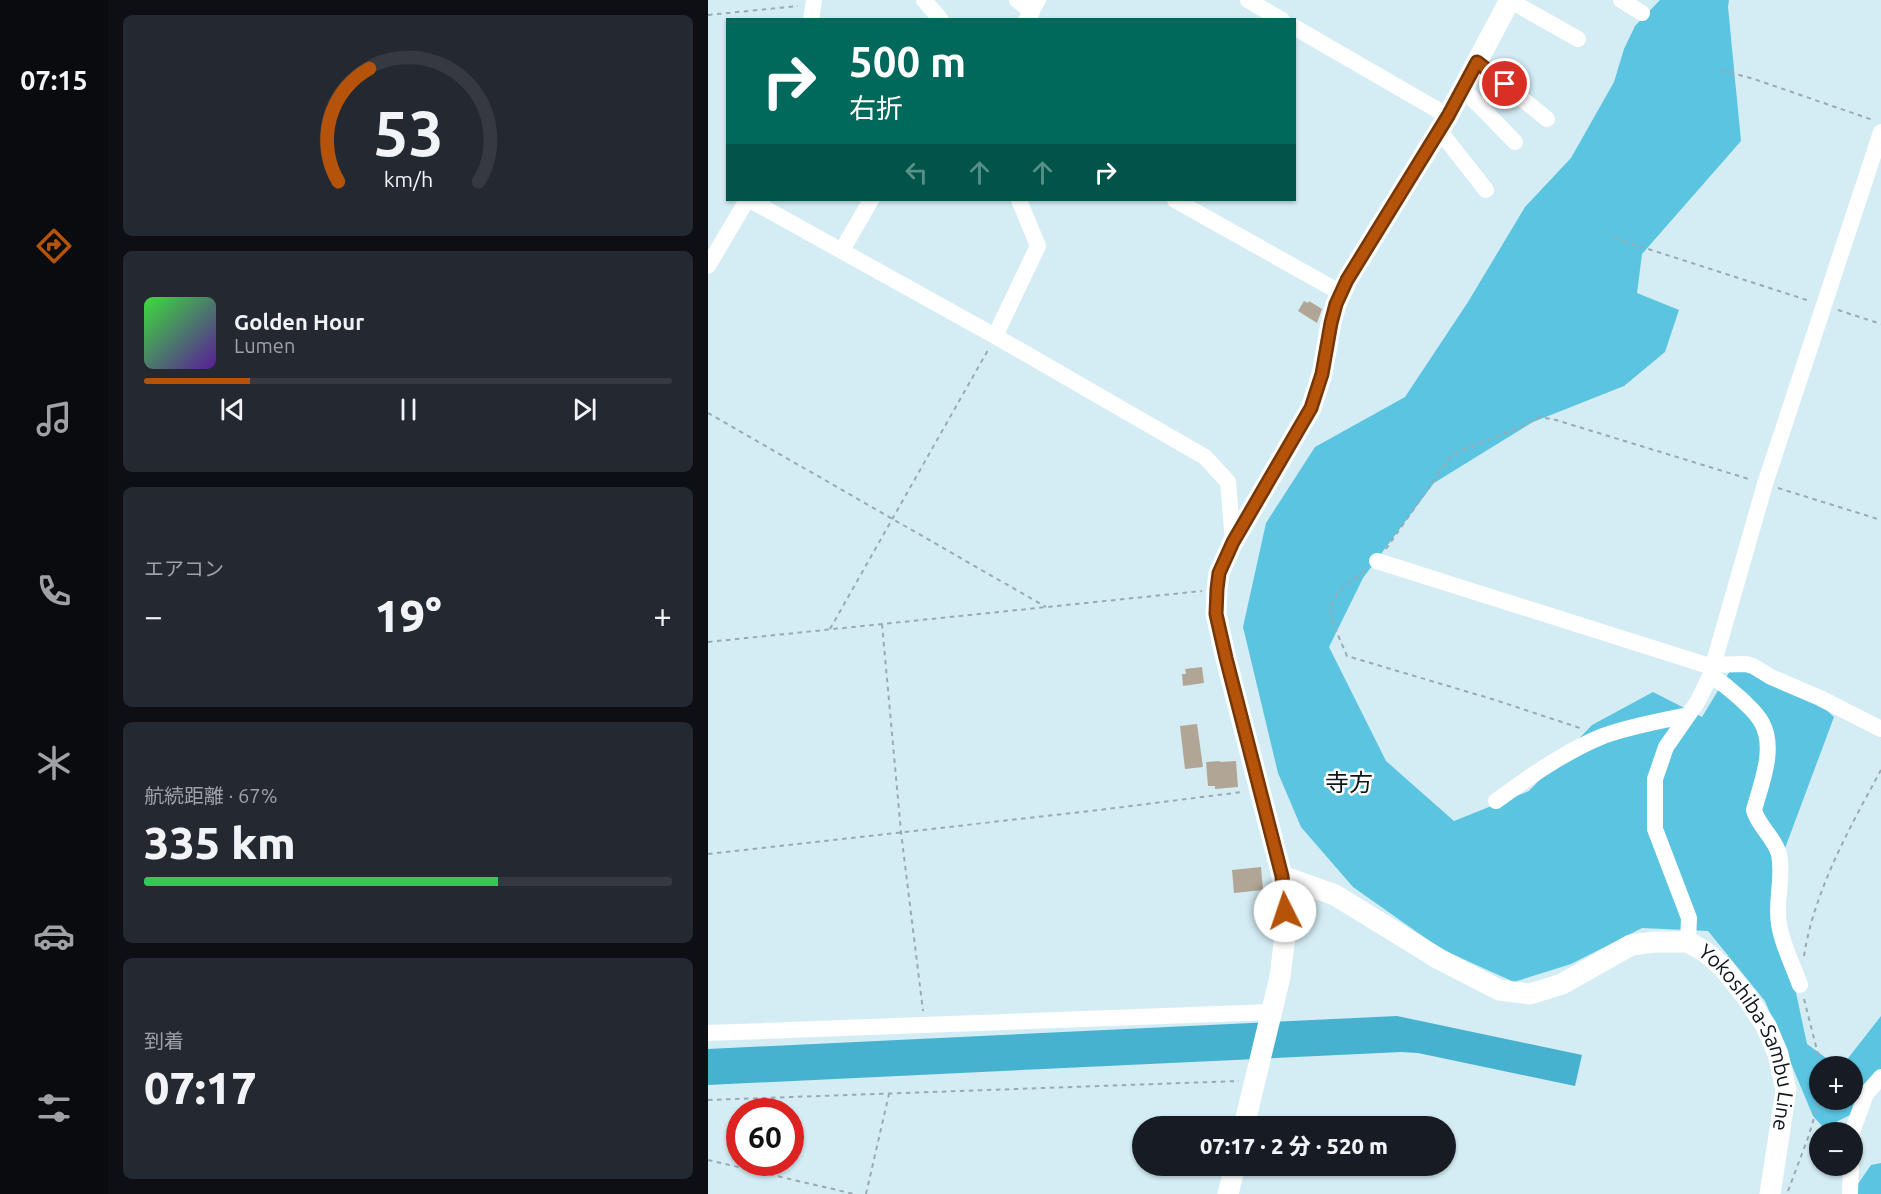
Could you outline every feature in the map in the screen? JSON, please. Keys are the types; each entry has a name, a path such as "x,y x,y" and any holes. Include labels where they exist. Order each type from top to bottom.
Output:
{"main road":[{"path":"1247,1116 1280,977 1286,928 1282,876 1216,614 1219,573 1233,542 1311,408 1322,374 1331,323 1347,280 1443,124 1510,0"},
{"name":"Yokoshiba-Sambu Line","path":"1282,876 1335,895 1439,959 1499,990 1530,994 1562,984 1631,945 1688,942 1704,951 1723,967 1766,1026 1778,1054 1786,1090 1770,1194"},
{"path":"1228,1194 1232,1176"}],"street":[{"path":"924,0 939,18"},
{"path":"1017,0 1032,10"},
{"path":"1248,0 1279,18"},
{"path":"1510,0 1578,39"},
{"path":"1621,0 1642,13"},
{"path":"1296,28 1443,124 1446,139 1486,190"},
{"path":"1477,62 1547,119"},
{"path":"1462,89 1515,142"},
{"path":"1688,942 1689,918 1655,829 1655,779 1666,747 1698,701 1711,670 1765,484 1881,132"},
{"path":"708,266 747,201"},
{"path":"750,201 995,336 1205,457 1228,482 1233,542"},
{"path":"842,250 870,201"},
{"path":"995,336 1038,246 1019,201"},
{"path":"1177,201 1341,293"},
{"path":"1377,561 1706,665 1719,680 1752,709 1762,722 1767,737 1766,766 1754,810 1755,817 1768,832 1778,853 1781,882 1778,897 1778,923 1800,985"},
{"path":"1711,670 1746,664 1754,666 1771,677 1820,698 1881,729"},
{"path":"1496,801 1541,770 1576,749 1604,736 1688,715"},
{"path":"708,1033 1272,1012"},
{"path":"1856,1122 1866,1094 1881,1077"},
{"path":"1850,1194 1851,1176"}],"path":[{"path":"708,15 812,8"},
{"path":"1720,70 1754,79 1881,123"},
{"path":"1614,238 1881,324"},
{"path":"830,629 995,336"},
{"path":"708,413 1046,607"},
{"path":"1556,420 1881,520"},
{"path":"708,642 1217,589"},
{"path":"882,624 901,832 925,1026"},
{"path":"1803,959 1807,937 1830,871 1881,770"},
{"path":"708,854 1228,795 1259,788"},
{"path":"1800,985 1818,1056"},
{"path":"708,1100 1256,1080"},
{"path":"866,1194 889,1094"},
{"path":"1787,1194 1816,1110"},
{"path":"708,1160 854,1194"}],"shaded area":[{"path":"1660,0 1729,0 1741,141 1642,254 1637,293 1679,310 1665,352 1624,386 1533,422 1434,483 1363,578 1329,647 1386,761 1454,821 1529,791 1592,725 1653,692 1702,717 1736,661 1799,685 1834,717 1784,851 1787,951 1807,1044 1823,1056 1809,1056 1809,1106 1765,1001 1708,931 1642,928 1571,964 1514,982 1441,949 1353,887 1301,827 1278,773 1243,627 1266,523 1315,447 1405,397 1468,302 1525,207 1571,158 1614,82 1624,49 1635,26"},
{"path":"1397,1016 1582,1055 1575,1086 1418,1053 1401,1052 708,1085 708,1049"},
{"path":"1881,1016 1881,1085 1863,1105 1863,1056 1850,1056"},
{"path":"1810,1110 1859,1110 1836,1122 1818,1122"},
{"path":"1881,1163 1881,1194 1851,1194 1871,1165"}],"building":[{"path":"1304,301 1308,303 1309,301 1322,309 1317,323 1298,311"},
{"path":"1202,667 1204,683 1183,686 1182,674 1186,674 1185,669"},
{"path":"1197,724 1203,767 1185,769 1180,726"},
{"path":"1236,761 1238,787 1215,789 1215,786 1208,786 1206,762"},
{"path":"1261,867 1263,890 1234,893 1232,870"}],"district":[{"name":"寺方","path":"1349,783"}],"route":[{"path":"1285,911 1282,876 1216,614 1219,573 1233,542 1311,408 1322,374 1336,304 1347,280 1448,116 1477,62 1505,84"}]}
